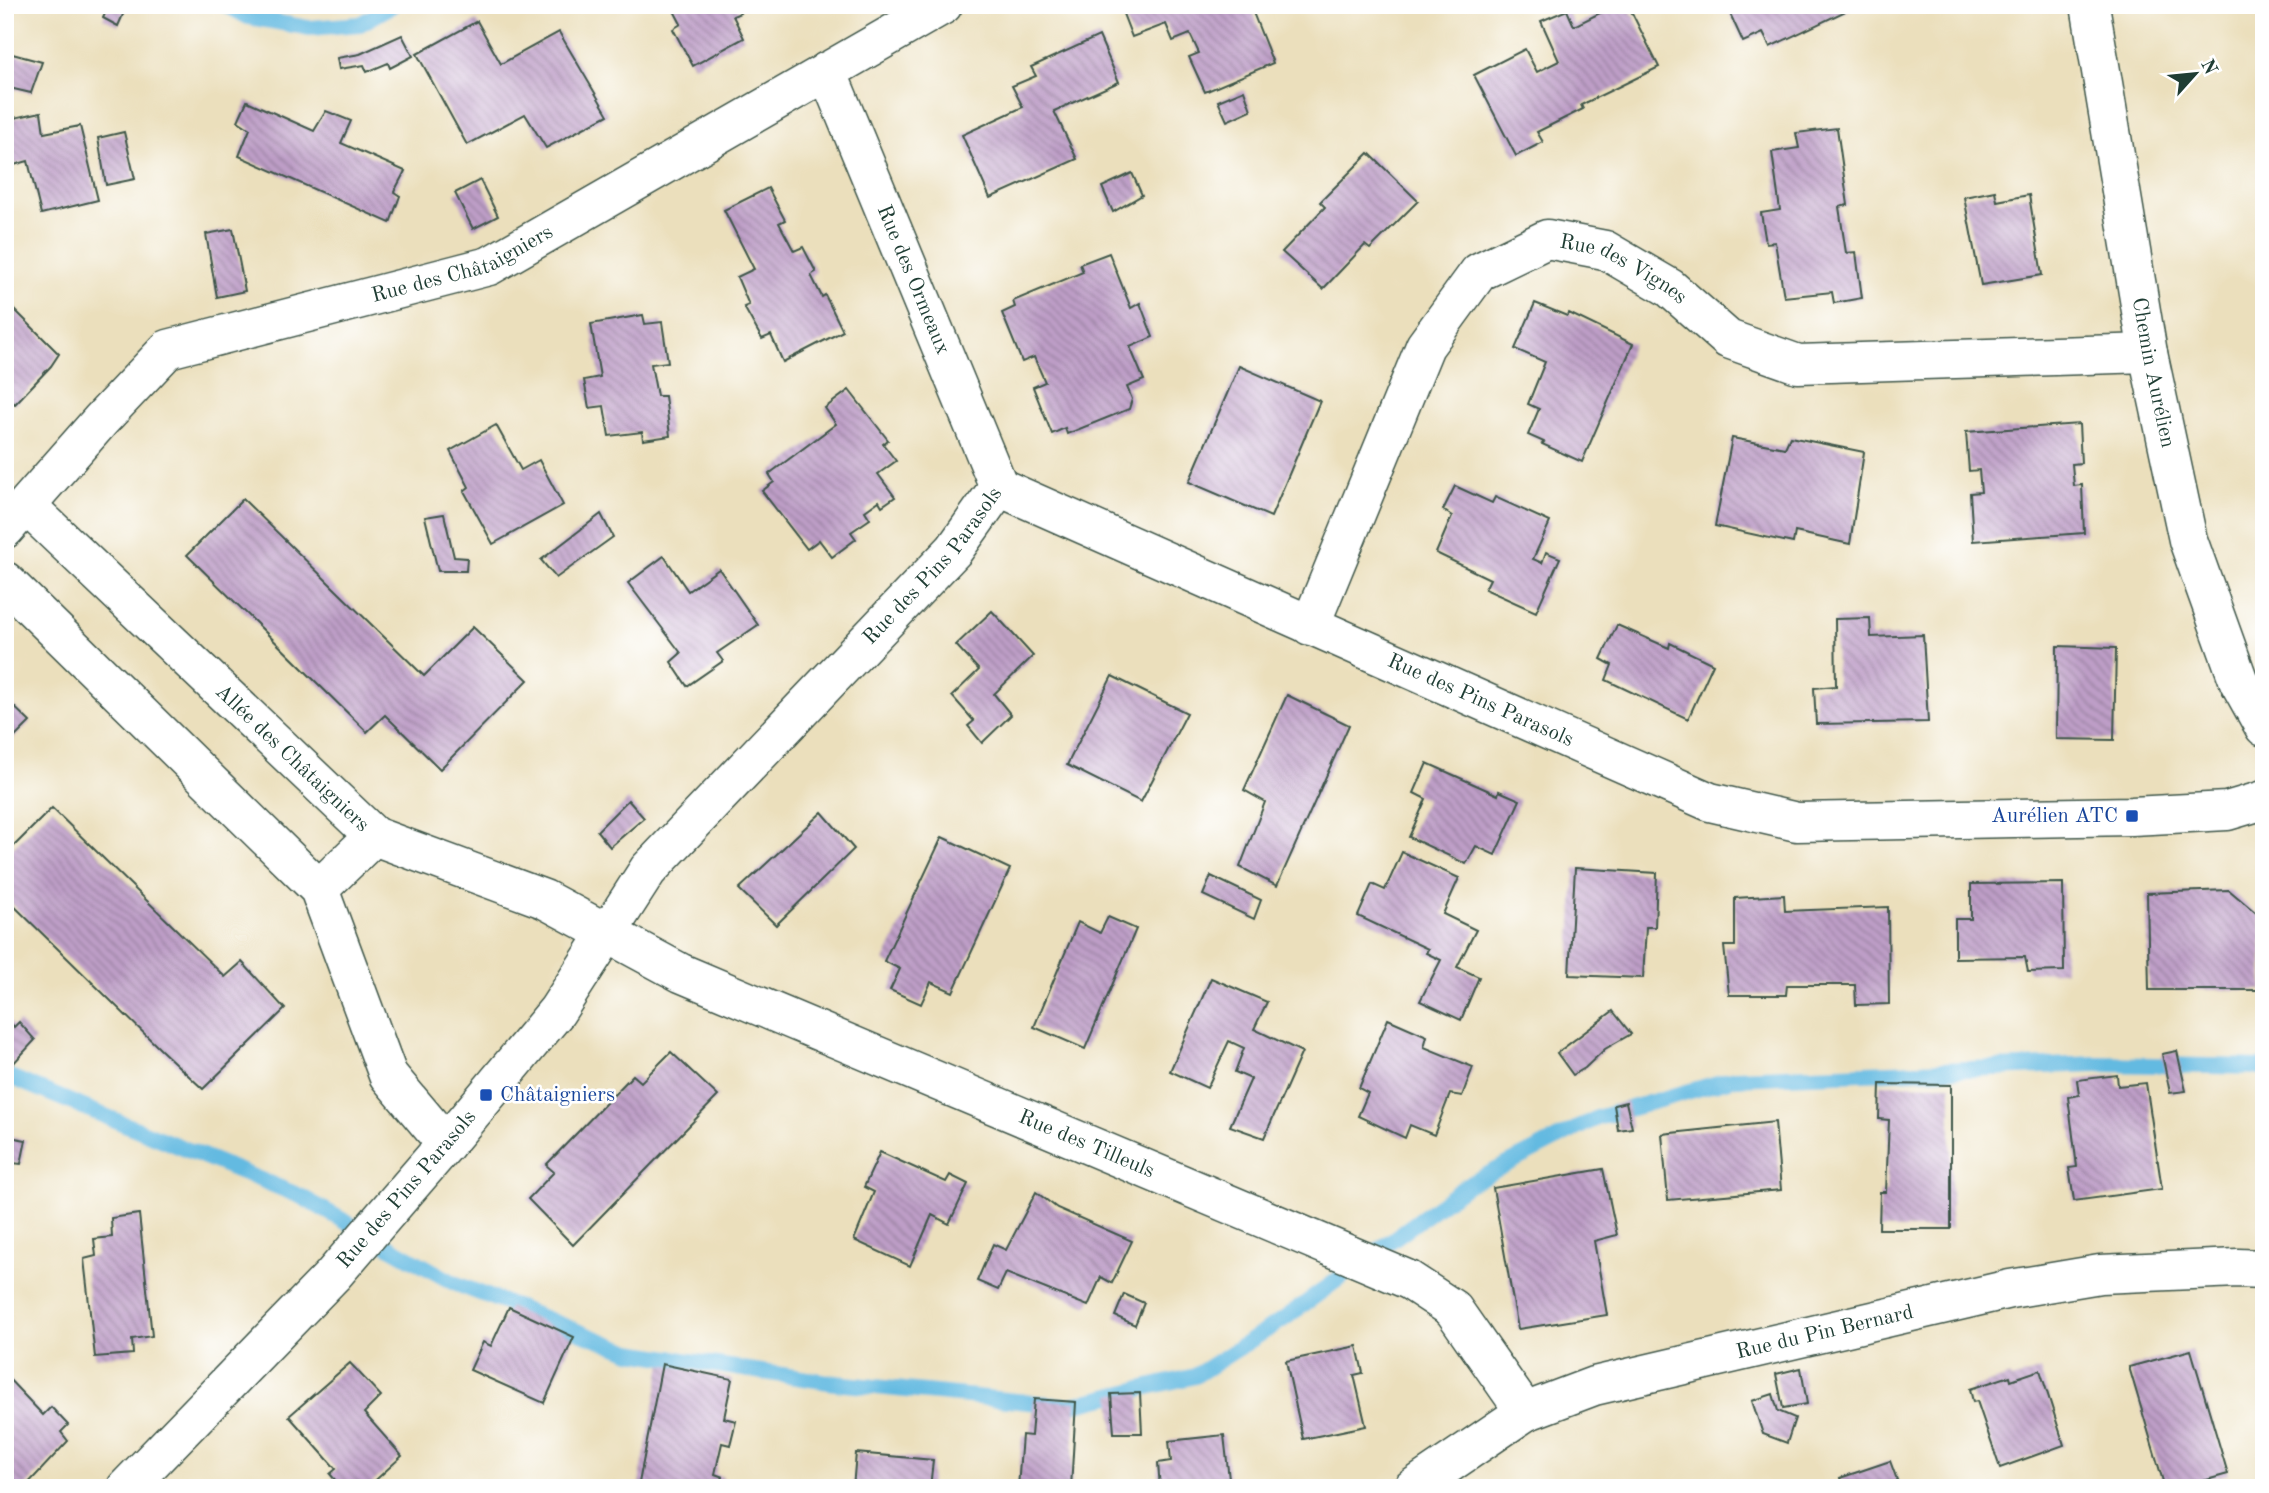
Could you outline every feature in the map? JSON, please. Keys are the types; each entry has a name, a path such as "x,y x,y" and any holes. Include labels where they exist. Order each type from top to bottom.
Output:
{"street":[{"name":"Rue des Châtaigniers","path":"12,521 168,349 489,266 943,5"},
{"name":"Chemin Aurélien","path":"2090,5 2148,352 2188,540 2239,682 2264,727"},
{"name":"Rue des Ormeaux","path":"827,71 999,487"},
{"name":"Rue des Vignes","path":"1310,626 1425,346 1479,272 1547,239 1605,250 1670,288 1728,339 1798,364 2148,352"},
{"name":"Rue des Pins Parasols","path":"126,1488 333,1275 556,1011 648,870 954,550 999,487 1710,802 1797,821 2132,816 2227,811 2264,800"},
{"name":"Allée des Châtaigniers","path":"12,521 374,836 544,898 606,932"},
{"path":"5,581 319,889 388,1075 446,1144"},
{"path":"319,889 374,836"},
{"name":"Rue des Tilleuls","path":"606,932 681,973 1409,1280 1453,1310 1525,1412"},
{"name":"Rue du Pin Bernard","path":"1413,1488 1525,1412 1594,1386 2010,1289 2100,1274 2264,1269"}],"building":[{"path":"109,5 118,5 125,10 118,26 103,18"},
{"path":"671,5 736,5 740,13 733,16 744,38 693,66 673,29 681,24"},
{"path":"1250,5 1273,63 1205,92 1189,57 1199,53 1190,34 1173,41 1166,24 1132,37 1120,6"},
{"path":"1616,5 1628,5 1659,67 1581,105 1583,109 1537,132 1543,142 1516,156 1474,75 1525,49 1537,72 1559,61 1541,21 1567,10 1574,26"},
{"path":"1726,5 1851,5 1852,8 1770,47 1763,33 1743,42"},
{"path":"477,21 501,64 559,32 608,115 546,148 525,114 467,145 417,54"},
{"path":"402,35 413,56 390,68 388,63 367,72 364,65 339,69 337,58 360,54"},
{"path":"1099,36 1119,82 1054,111 1077,159 990,198 962,135 1023,107 1012,86 1036,76 1031,67"},
{"path":"5,52 42,62 31,93 5,87"},
{"path":"1244,90 1251,110 1227,121 1218,101"},
{"path":"247,101 314,131 326,111 351,121 341,143 405,171 394,192 400,196 390,223 239,156 250,129 238,121"},
{"path":"41,112 44,133 80,126 98,200 41,214 28,161 14,165 5,136 5,120"},
{"path":"1837,128 1848,205 1839,207 1846,253 1856,252 1862,298 1834,303 1832,292 1784,297 1775,242 1766,243 1761,213 1780,210 1772,152 1799,148 1796,133"},
{"path":"124,132 135,179 106,185 98,138"},
{"path":"1369,153 1418,201 1370,249 1365,245 1323,289 1282,252 1325,207 1320,202"},
{"path":"1132,173 1142,195 1113,212 1102,187"},
{"path":"480,180 498,216 473,229 455,193"},
{"path":"768,188 785,220 779,223 794,251 803,247 816,272 811,275 822,297 825,295 843,331 783,362 771,335 762,339 744,307 749,305 737,277 754,269 724,210"},
{"path":"1995,191 1997,201 2029,195 2042,275 1981,285 1964,197"},
{"path":"233,229 245,291 217,297 206,234"},
{"path":"1109,253 1131,308 1140,303 1153,337 1130,347 1144,380 1127,387 1132,399 1129,409 1067,434 1065,428 1052,434 1033,387 1045,382 1034,357 1022,362 1002,313 1015,307 1013,301 1083,272 1080,264"},
{"path":"5,300 59,354 15,404 5,395"},
{"path":"1535,303 1567,316 1569,313 1633,344 1582,462 1528,435 1539,409 1528,404 1545,362 1515,349"},
{"path":"643,315 645,324 662,322 668,362 651,364 657,396 665,396 670,436 643,440 642,432 609,436 604,406 589,408 584,380 600,377 591,324"},
{"path":"1239,366 1320,401 1271,517 1189,482"},
{"path":"849,390 888,440 883,444 896,461 878,474 895,497 882,506 879,501 865,511 870,519 851,532 856,539 832,557 819,540 807,549 762,491 774,482 769,474 836,424 825,408"},
{"path":"2079,424 2081,463 2072,464 2074,486 2082,485 2084,533 1973,541 1970,493 1981,492 1979,470 1969,471 1966,432"},
{"path":"496,425 521,470 539,460 563,505 493,544 464,491 469,487 450,451"},
{"path":"1790,437 1864,452 1850,544 1795,532 1793,543 1715,526 1732,438 1785,448"},
{"path":"1455,486 1492,503 1495,497 1550,522 1533,559 1542,563 1546,552 1560,558 1536,612 1485,589 1490,579 1436,553 1452,516 1443,510"},
{"path":"243,499 424,676 473,627 528,680 440,769 385,715 367,732 187,555"},
{"path":"444,514 454,557 467,558 466,571 438,571 425,517"},
{"path":"601,514 613,537 556,578 541,560"},
{"path":"664,556 688,591 719,569 758,625 717,653 723,661 687,686 671,662 681,653 628,583"},
{"path":"992,611 1033,656 994,694 1011,715 982,743 968,726 974,721 952,696 979,670 956,645"},
{"path":"1870,618 1871,637 1923,635 1928,722 1816,724 1814,688 1836,686 1835,619"},
{"path":"1617,625 1669,648 1670,643 1713,664 1688,719 1606,680 1612,665 1601,659"},
{"path":"2057,646 2116,648 2114,740 2056,739"},
{"path":"1112,676 1187,713 1141,802 1067,765"},
{"path":"1287,695 1349,725 1277,886 1240,867 1265,802 1244,790"},
{"path":"5,698 30,722 5,747"},
{"path":"1427,763 1498,795 1499,791 1520,800 1495,855 1476,846 1466,864 1409,837 1426,799 1414,793"},
{"path":"628,800 644,818 610,847 597,831"},
{"path":"52,808 225,977 242,962 285,1009 203,1089 5,897 5,855"},
{"path":"822,812 854,849 776,925 739,889"},
{"path":"942,837 1010,869 953,992 931,982 921,1004 890,990 900,969 884,961"},
{"path":"1402,852 1459,878 1443,914 1476,930 1457,967 1479,977 1461,1020 1420,1001 1441,960 1426,953 1428,949 1358,916 1372,884 1385,890"},
{"path":"1575,868 1657,873 1655,927 1646,927 1643,978 1569,975"},
{"path":"1211,876 1261,900 1254,919 1203,895"},
{"path":"2063,883 2064,971 2028,972 2025,957 1955,958 1955,919 1971,919 1971,884"},
{"path":"2229,890 2261,917 2263,990 2149,990 2147,893"},
{"path":"1784,895 1785,911 1888,907 1889,1004 1856,1005 1855,985 1787,985 1786,995 1729,995 1724,946 1735,946 1735,898"},
{"path":"1108,917 1136,929 1085,1049 1034,1027 1078,922 1100,933"},
{"path":"1211,978 1267,1002 1254,1029 1302,1052 1264,1138 1230,1126 1251,1079 1235,1072 1244,1048 1229,1041 1207,1088 1170,1071"},
{"path":"1613,1011 1631,1034 1605,1049 1585,1068 1573,1075 1557,1053"},
{"path":"5,1016 14,1027 19,1022 35,1040 11,1066 5,1059"},
{"path":"1388,1019 1427,1036 1424,1047 1473,1067 1462,1096 1450,1094 1434,1135 1410,1125 1405,1138 1358,1116 1368,1093 1359,1088"},
{"path":"2177,1051 2186,1091 2170,1093 2162,1054"},
{"path":"671,1052 718,1096 573,1245 528,1199 554,1172 546,1165 633,1075 641,1082"},
{"path":"2117,1075 2118,1086 2146,1083 2162,1189 2074,1201 2069,1168 2077,1167 2068,1097 2079,1095 2077,1080"},
{"path":"1880,1084 1951,1085 1951,1229 1879,1229 1880,1192 1886,1192 1889,1120 1879,1119"},
{"path":"1626,1102 1632,1128 1618,1130 1614,1105"},
{"path":"1775,1122 1781,1190 1668,1200 1662,1134"},
{"path":"5,1136 26,1140 21,1164 13,1163 6,1196"},
{"path":"880,1152 946,1182 950,1175 968,1184 949,1224 932,1215 910,1266 854,1240 874,1192 864,1187"},
{"path":"1603,1169 1617,1235 1594,1241 1607,1315 1518,1329 1493,1188"},
{"path":"1036,1192 1057,1208 1132,1241 1112,1283 1101,1277 1088,1306 1006,1273 998,1290 977,1281 993,1244 1006,1250"},
{"path":"139,1214 152,1336 132,1339 133,1354 95,1357 84,1259 96,1256 94,1239 112,1237 111,1218"},
{"path":"1124,1294 1144,1303 1135,1325 1115,1316"},
{"path":"509,1307 574,1337 544,1403 470,1370 483,1342 491,1346"},
{"path":"1357,1346 1363,1373 1354,1375 1366,1426 1303,1439 1286,1361"},
{"path":"2191,1350 2228,1474 2178,1488 2165,1488 2129,1367"},
{"path":"350,1363 381,1396 364,1413 402,1456 367,1488 342,1488 330,1474 336,1469 289,1416"},
{"path":"662,1364 732,1379 724,1418 736,1421 730,1445 722,1443 715,1474 723,1477 721,1488 638,1488"},
{"path":"1801,1368 1807,1404 1783,1408 1776,1374"},
{"path":"2040,1370 2064,1445 2000,1468 1977,1401 1973,1402 1970,1389"},
{"path":"5,1375 43,1415 51,1407 68,1425 61,1432 68,1441 24,1488 5,1488"},
{"path":"1140,1393 1142,1433 1114,1433 1111,1394"},
{"path":"1773,1394 1778,1411 1795,1418 1787,1443 1763,1434 1752,1401"},
{"path":"1034,1399 1076,1402 1071,1488 1018,1488 1022,1435 1031,1436"},
{"path":"1224,1435 1230,1488 1160,1488 1158,1463 1171,1461 1169,1441"},
{"path":"856,1453 933,1460 930,1488 853,1488"},
{"path":"1890,1461 1900,1488 1843,1488 1840,1478"}],"waterway":[{"path":"226,5 248,17 309,28 360,24 393,5"},
{"path":"5,1075 300,1196 454,1283 631,1352 835,1383 1068,1406 1195,1376 1284,1319 1467,1185 1597,1118 1735,1078 2098,1064 2264,1067"}],"place":[{"name":"Aurélien ATC","path":"2132,816"},
{"name":"Châtaigniers","path":"486,1095"}]}
